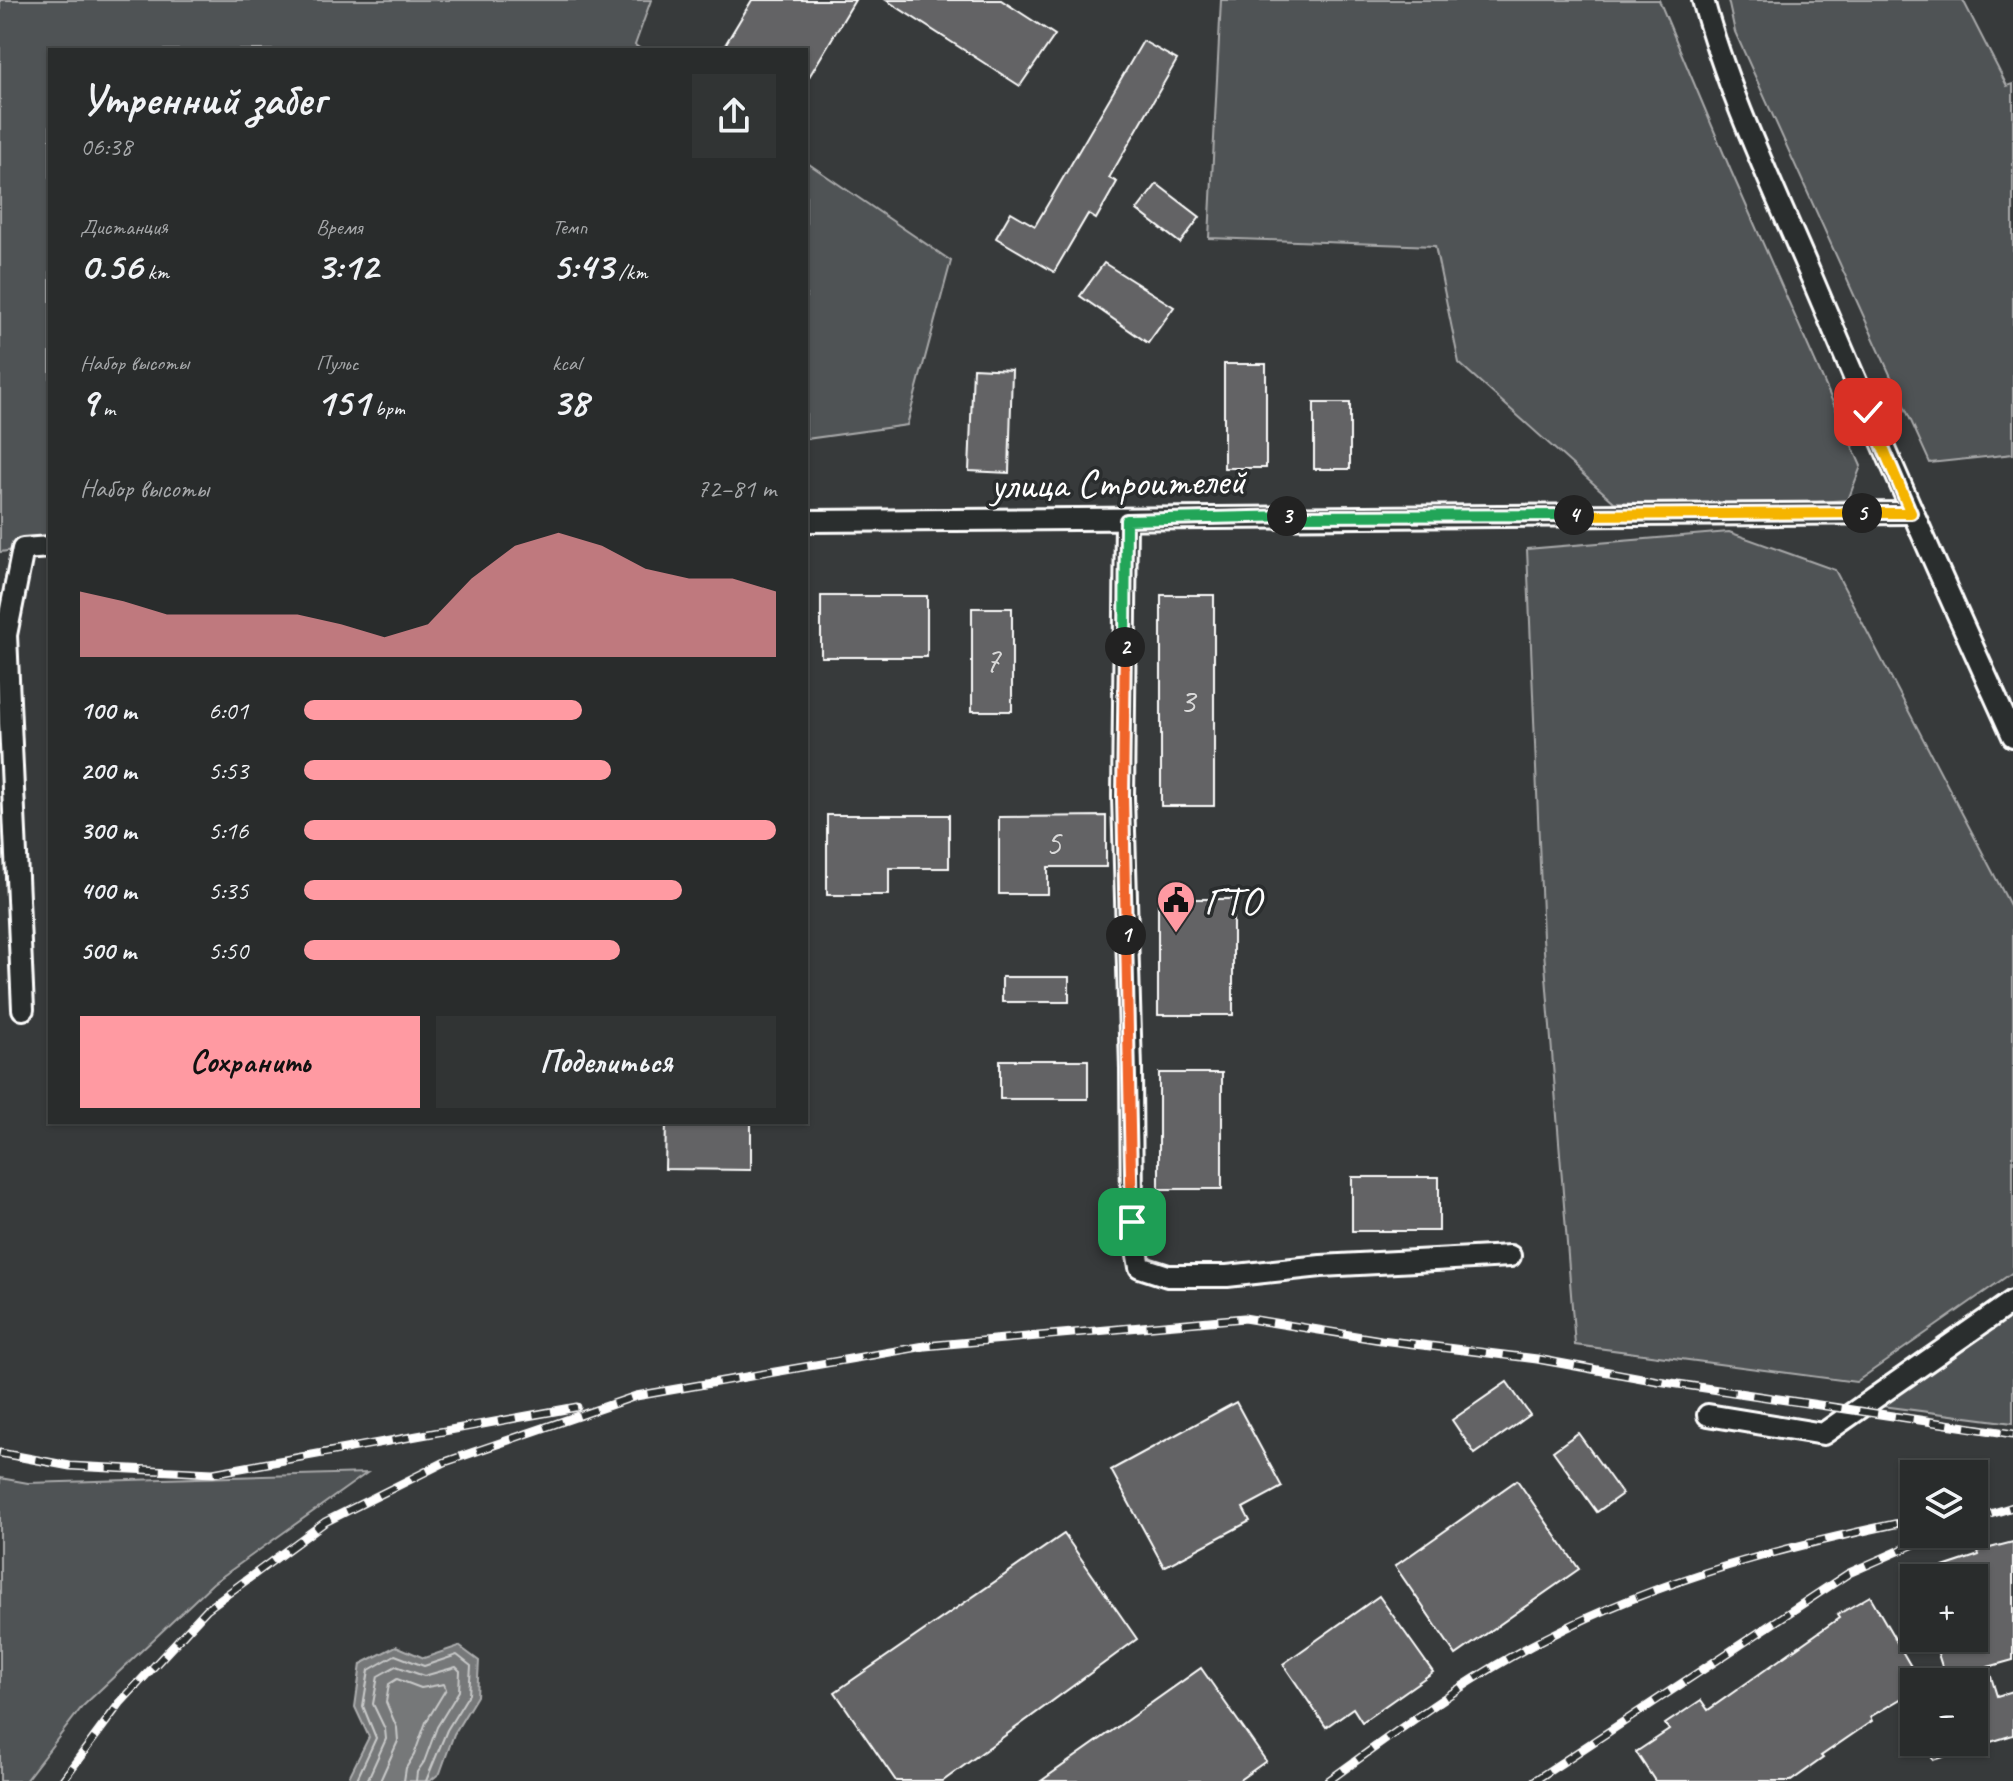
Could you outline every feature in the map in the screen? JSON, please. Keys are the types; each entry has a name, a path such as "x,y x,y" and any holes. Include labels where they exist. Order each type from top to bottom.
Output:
{"street":[{"path":"1703,0 1731,83 1911,513 2013,736"},
{"name":"улица Строителей","path":"808,521 1911,513"},
{"path":"1126,520 1123,797 1132,1222 1140,1267 1168,1276 1227,1276 1321,1266 1510,1256"},
{"path":"23,1009 6,635 23,549 48,547"},
{"path":"1708,1415 1823,1434 2013,1301"}],"shaded area":[{"path":"0,0 651,0 635,45 639,48 48,48 48,545 0,552"},
{"path":"1221,0 1659,0 1861,466 1848,500 1740,507 1614,502 1459,363 1435,246 1209,238"},
{"path":"1728,0 1963,0 2007,86 2013,84 2013,454 1930,463 1735,32"},
{"path":"808,163 951,261 907,425 808,439"},
{"path":"1729,532 1835,570 2013,911 2013,1272 1856,1382 1575,1345 1543,938 1527,549"},
{"path":"2013,1310 2013,1423 1875,1405"},
{"path":"367,1473 213,1583 82,1707 25,1781 0,1781 0,1478 28,1483"}],"water":[{"path":"396,1646 424,1658 459,1646 479,1661 477,1696 454,1734 440,1773 430,1781 347,1781 369,1737 355,1707 361,1664"}],"building":[{"path":"752,0 855,0 808,79 808,48 723,48"},
{"path":"886,0 1001,0 1055,35 1020,86"},
{"path":"1143,41 1177,60 1109,178 1117,182 1096,219 1088,214 1054,272 996,238 1011,212 1035,226"},
{"path":"1157,184 1200,217 1180,243 1137,210"},
{"path":"1104,263 1174,307 1148,343 1080,296"},
{"path":"1224,364 1266,364 1266,468 1224,468"},
{"path":"973,368 1012,370 1009,473 969,471"},
{"path":"1314,403 1350,403 1350,469 1314,469"},
{"path":"1161,595 1214,595 1214,806 1161,806"},
{"path":"821,596 927,596 927,657 821,657"},
{"path":"972,608 1012,608 1012,711 972,711"},
{"path":"827,815 949,815 949,868 889,868 889,895 827,895"},
{"path":"1106,816 1106,867 1048,867 1048,894 999,894 999,817"},
{"path":"1158,899 1233,899 1233,1015 1158,1015"},
{"path":"1002,977 1069,977 1069,1002 1002,1002"},
{"path":"1000,1060 1088,1060 1088,1099 1000,1099"},
{"path":"1159,1073 1222,1073 1222,1189 1159,1189"},
{"path":"666,1124 751,1124 751,1170 665,1169"},
{"path":"1352,1177 1439,1177 1439,1231 1352,1231"},
{"path":"1507,1382 1530,1415 1475,1454 1452,1420"},
{"path":"1236,1402 1282,1487 1243,1508 1250,1521 1164,1567 1111,1470"},
{"path":"1578,1433 1622,1494 1597,1512 1553,1451"},
{"path":"1517,1480 1579,1569 1456,1655 1395,1566"},
{"path":"1064,1534 1137,1639 943,1781 896,1781 835,1692"},
{"path":"2013,1542 2013,1660 1988,1667 1997,1696 2013,1691 2013,1735 1988,1743 1988,1668 1943,1668 1937,1652 1988,1652 1988,1564 1952,1564 1979,1555 1978,1551"},
{"path":"1379,1596 1433,1672 1362,1722 1353,1708 1326,1727 1283,1664"},
{"path":"1870,1596 1912,1668 1900,1668 1900,1699 1870,1717 1872,1721 1791,1781 1655,1781 1636,1752 1669,1730 1665,1724 1701,1700 1708,1710 1839,1618 1837,1615"},
{"path":"1201,1668 1266,1761 1238,1781 1041,1781"}],"railway":[{"path":"62,1781 120,1703 207,1609 325,1522 445,1462 636,1396 925,1346 1244,1318 1381,1340 1537,1359 1658,1381 2013,1434"},
{"path":"0,1453 70,1466 213,1473 577,1407"},
{"path":"1988,1515 2013,1507"},
{"path":"1328,1781 1434,1705 1489,1670 1590,1617 1726,1566 1900,1523"},
{"path":"1534,1781 1849,1573 1905,1548"}],"place":[{"name":"ГТО","path":"1176,934"}],"route":[{"path":"1132,1222 1123,797 1126,520 1911,513 1868,412"}]}
